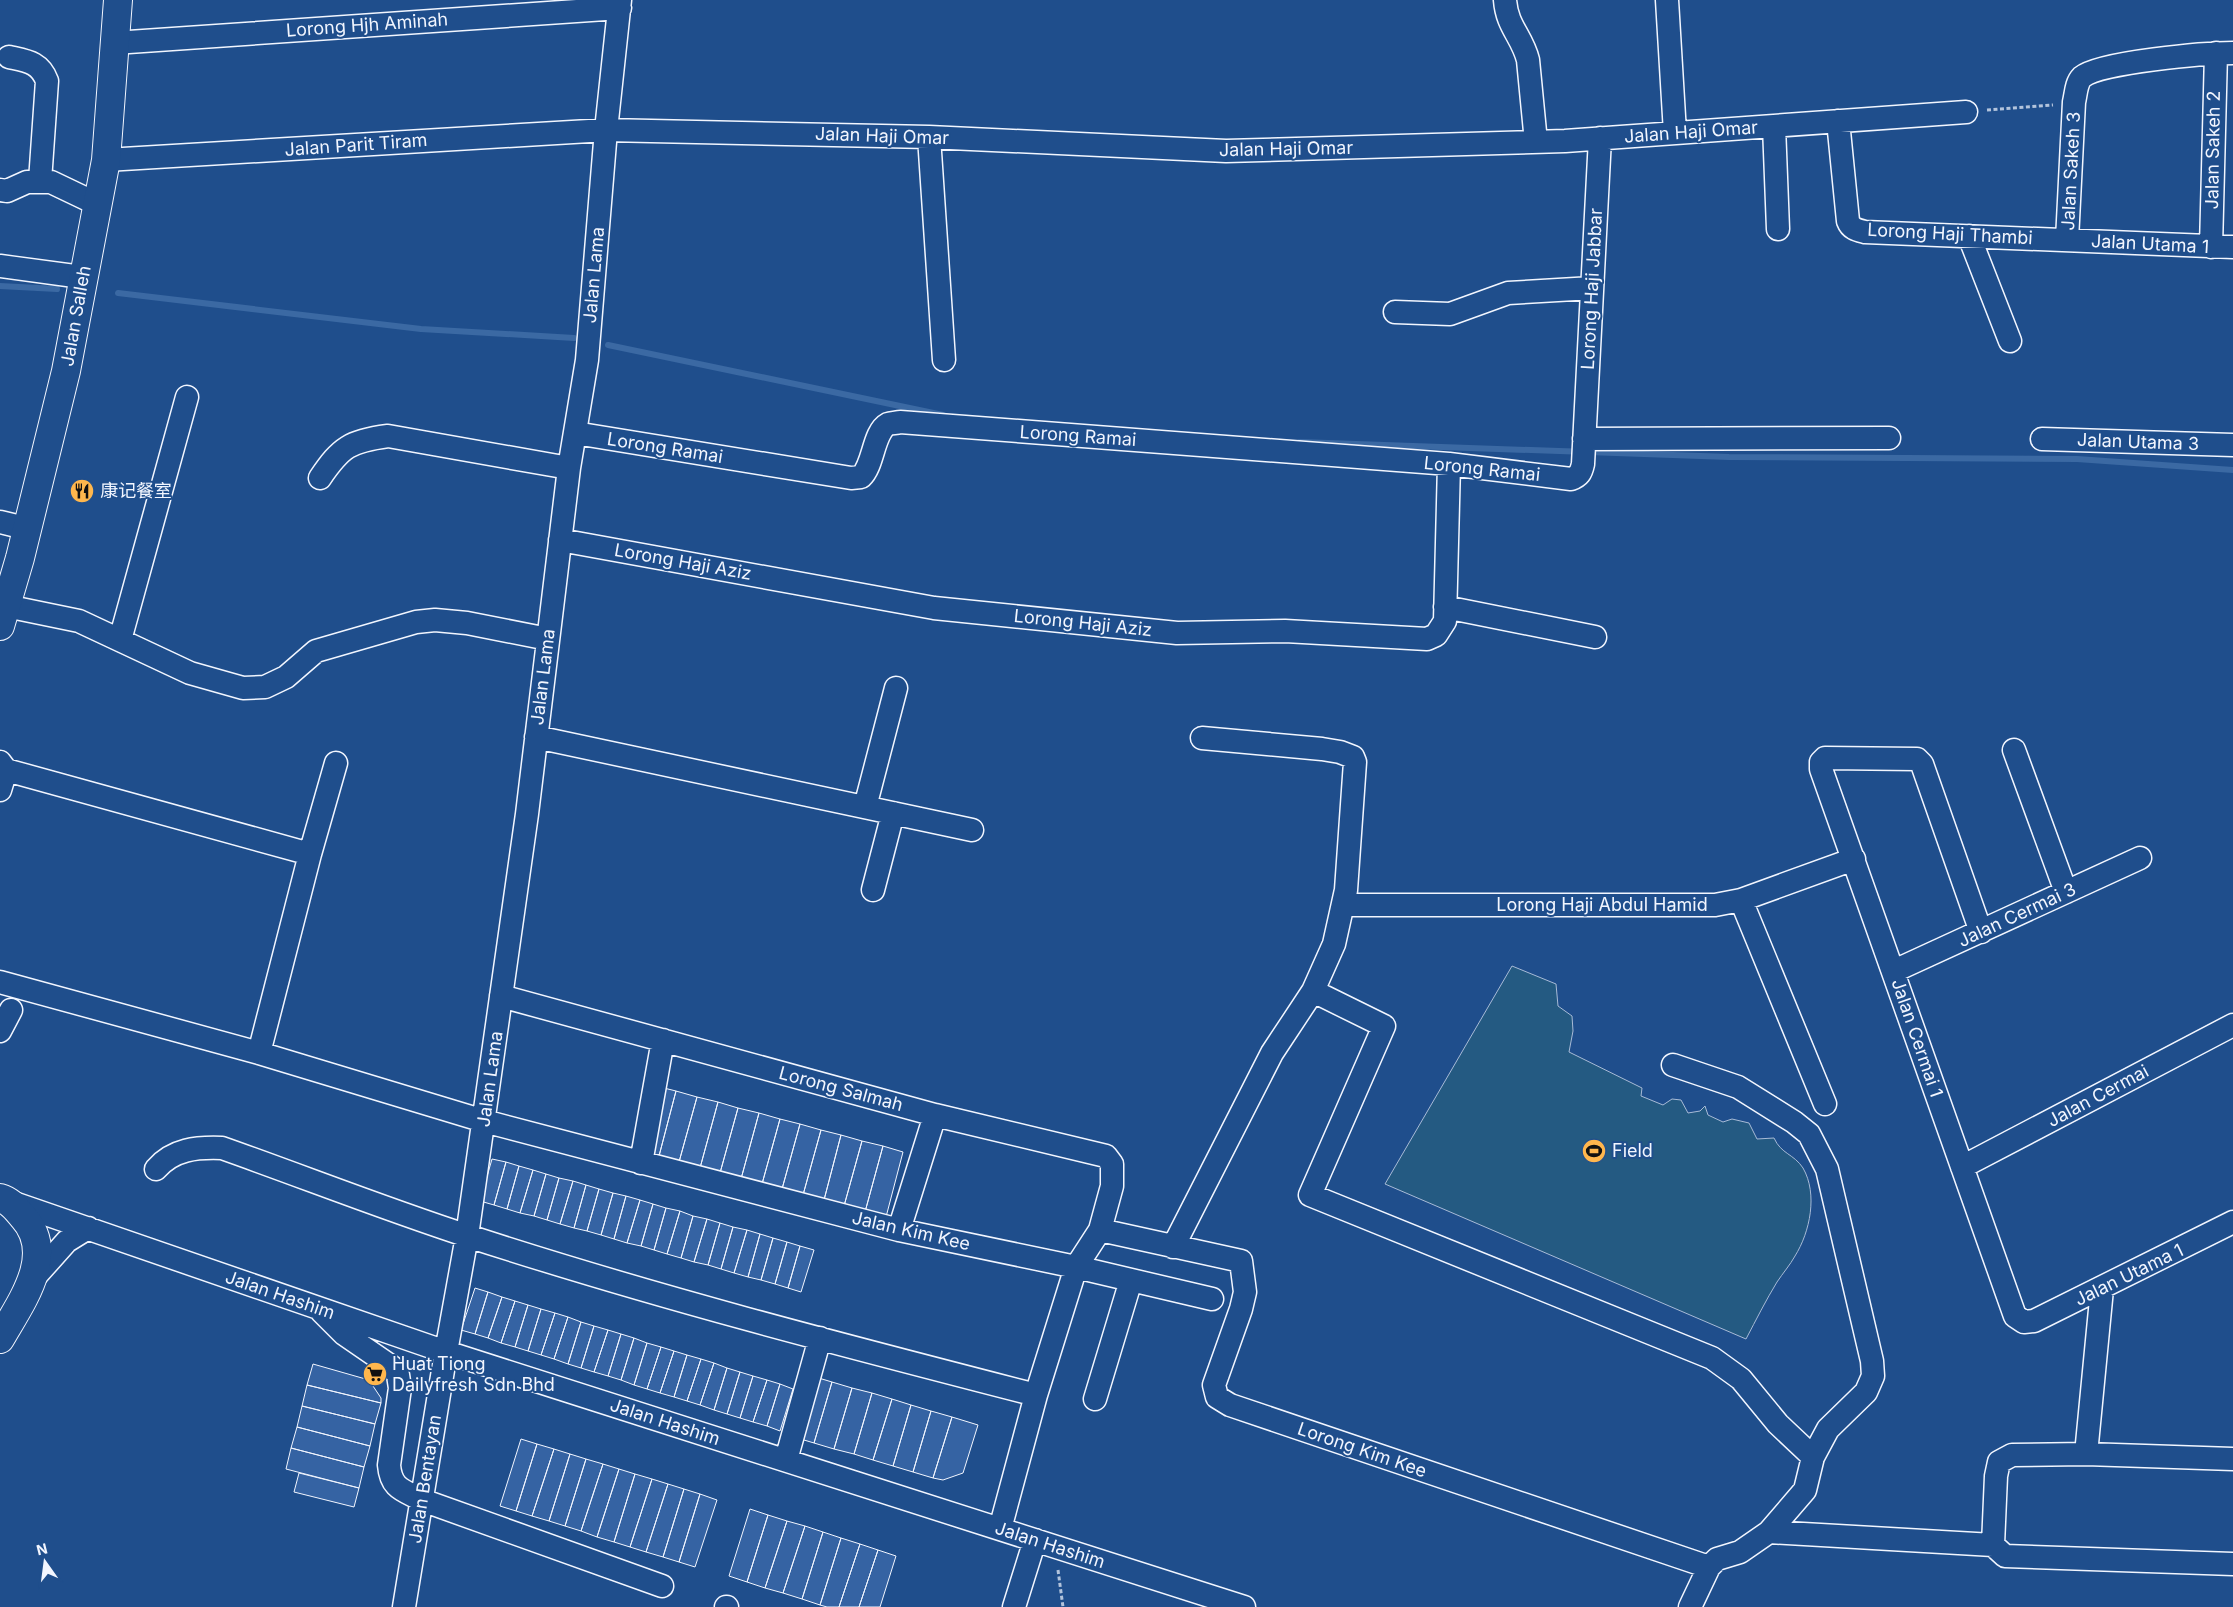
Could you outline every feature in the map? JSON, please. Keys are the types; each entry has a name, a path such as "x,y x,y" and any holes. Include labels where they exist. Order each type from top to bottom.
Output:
{"main road":[{"name":"Jalan Salleh","path":"5,598 13,525 66,371 82,278 106,160 118,0"},
{"path":"0,1340 33,1280 36,1262 36,1244 29,1223 4,1200"}],"street":[{"path":"1505,0 1510,24 1526,50 1536,142"},
{"path":"1667,0 1675,133"},
{"name":"Lorong Hjh Aminah","path":"114,43 620,4"},
{"name":"Jalan Lama","path":"446,1352 468,1236 502,996 569,468 587,360 606,130 620,4"},
{"path":"2074,102 2078,84 2082,78 2094,71 2128,63 2224,53"},
{"name":"Jalan Sakeh 2","path":"2211,246 2224,53"},
{"path":"9,57 34,62 40,66 47,81 40,181"},
{"name":"Jalan Sakeh 3","path":"2067,240 2074,102"},
{"name":"Jalan Haji Omar","path":"606,130 929,137 1226,151 1536,142 1966,112"},
{"name":"Lorong Haji Thambi","path":"1838,121 1850,226 1865,232 2067,240"},
{"path":"1774,126 1778,229"},
{"name":"Jalan Parit Tiram","path":"106,160 606,130"},
{"path":"929,137 944,360"},
{"name":"Lorong Haji Jabbar","path":"1583,451 1600,138"},
{"path":"0,190 8,191 21,183 40,181 58,184 97,204"},
{"path":"1968,236 2010,341"},
{"name":"Jalan Utama 1","path":"2067,240 2233,247"},
{"path":"0,266 82,278"},
{"path":"1396,312 1450,314 1508,292 1592,288"},
{"path":"120,640 187,396"},
{"name":"Lorong Ramai","path":"575,433 852,478 861,477 867,471 880,432 888,424 900,422 1449,464 1571,479 1582,472 1583,451"},
{"path":"320,478 336,455 353,444 370,438 388,436 569,468"},
{"path":"1583,451 1889,438"},
{"name":"Jalan Utama 3","path":"2042,438 2233,445"},
{"name":"Lorong Haji Aziz","path":"560,540 934,608 1177,633 1285,631 1427,639 1436,635 1445,621 1449,464"},
{"path":"5,598 79,621 190,673 243,688 265,687 286,677 316,651 416,622 435,620 467,623 548,639"},
{"path":"1446,607 1595,637"},
{"path":"865,807 896,688"},
{"path":"536,737 972,830"},
{"path":"1100,1230 1173,1247 1272,1054 1313,990 1334,944 1346,890 1355,759 1340,752 1322,749 1202,738"},
{"path":"2014,750 2066,892"},
{"name":"Jalan Cermai 1","path":"1981,932 1922,764 1917,759 1832,757 1826,758 1821,762 1821,768 2015,1316 2024,1322"},
{"path":"259,1053 310,854 336,763"},
{"path":"2,774 310,854"},
{"path":"873,890 893,813"},
{"name":"Jalan Cermai 3","path":"1894,971 2140,858"},
{"name":"Lorong Haji Abdul Hamid","path":"1343,904 1699,906 1730,903 1854,860"},
{"path":"1740,900 1825,1104"},
{"name":"Jalan Kim Kee","path":"0,982 259,1053 484,1122 899,1230 1076,1267 1212,1299"},
{"path":"1313,990 1384,1026 1310,1195 1712,1358 1741,1379 1772,1418 1814,1457"},
{"name":"Lorong Salmah","path":"502,996 935,1115 1106,1156 1112,1164 1112,1186 1100,1230 1076,1267"},
{"path":"0,1031 11,1010"},
{"name":"Jalan Cermai","path":"1962,1167 2233,1025"},
{"path":"641,1163 663,1040"},
{"path":"1673,1065 1738,1087 1794,1122 1809,1134 1827,1169 1872,1361 1873,1376 1866,1392 1828,1429 1814,1457 1805,1490 1769,1532 1740,1552 1717,1559 1709,1567 1690,1607"},
{"path":"899,1230 935,1115"},
{"path":"156,1169 164,1160 182,1152 200,1147 222,1148 468,1236 655,1292 1036,1395"},
{"name":"Jalan Hashim","path":"4,1200 446,1352 1244,1607"},
{"name":"Jalan Utama 1","path":"2024,1322 2034,1321 2102,1289 2233,1222"},
{"path":"33,1280 67,1242 88,1228"},
{"name":"Lorong Kim Kee","path":"1173,1247 1241,1261 1245,1292 1241,1310 1214,1385 1218,1397 1230,1405 1709,1567"},
{"path":"1000,1529 1036,1395 1076,1267"},
{"path":"1095,1400 1131,1280"},
{"path":"2086,1454 2102,1289"},
{"path":"318,1308 344,1334 392,1366 398,1374 400,1388 389,1465 390,1476 394,1485 422,1500 662,1586"},
{"path":"786,1460 820,1338"},
{"name":"Jalan Bentayan","path":"404,1607 446,1352"},
{"path":"1993,1545 1996,1476 1999,1462 2012,1455 2086,1454 2233,1459"},
{"path":"1769,1532 1993,1545 2005,1556 2233,1564"},
{"path":"1014,1607 1045,1544"}],"path":[{"path":"1966,112 2074,102"},
{"path":"1045,1544 1063,1607"}],"shaded area":[{"name":"Field","path":"1512,966 1556,984 1558,1006 1572,1016 1573,1031 1569,1052 1642,1088 1641,1096 1663,1105 1672,1099 1681,1100 1688,1113 1700,1111 1705,1106 1708,1115 1723,1122 1732,1119 1749,1123 1757,1139 1774,1138 1780,1147 1803,1168 1808,1178 1811,1201 1805,1236 1746,1339 1385,1184"}],"building":[{"path":"656,1086 676,1091 659,1156 645,1153"},
{"path":"676,1091 697,1097 679,1162 659,1156"},
{"path":"697,1097 718,1102 700,1168 679,1162"},
{"path":"718,1102 738,1108 720,1173 700,1168"},
{"path":"738,1108 759,1113 741,1179 720,1173"},
{"path":"759,1113 780,1119 762,1184 741,1179"},
{"path":"780,1119 800,1124 782,1189 762,1184"},
{"path":"800,1124 821,1130 803,1195 782,1189"},
{"path":"821,1130 841,1135 824,1200 803,1195"},
{"path":"841,1135 862,1141 844,1206 824,1200"},
{"path":"862,1141 883,1146 865,1212 844,1206"},
{"path":"883,1146 903,1152 886,1217 865,1212"},
{"path":"492,1159 506,1162 494,1205 480,1201"},
{"path":"506,1162 519,1166 507,1209 494,1205"},
{"path":"519,1166 533,1170 520,1213 507,1209"},
{"path":"533,1170 546,1174 534,1216 520,1213"},
{"path":"546,1174 559,1178 547,1220 534,1216"},
{"path":"559,1178 573,1181 560,1224 547,1220"},
{"path":"573,1181 586,1185 574,1228 560,1224"},
{"path":"586,1185 599,1189 587,1231 574,1228"},
{"path":"599,1189 613,1193 601,1235 587,1231"},
{"path":"613,1193 626,1196 614,1239 601,1235"},
{"path":"626,1196 640,1200 627,1243 614,1239"},
{"path":"640,1200 653,1204 641,1246 627,1243"},
{"path":"653,1204 666,1208 654,1250 641,1246"},
{"path":"666,1208 680,1211 667,1254 654,1250"},
{"path":"680,1211 693,1216 681,1258 667,1254"},
{"path":"693,1216 707,1219 694,1262 681,1258"},
{"path":"707,1219 720,1223 708,1265 694,1262"},
{"path":"720,1223 733,1227 721,1269 708,1265"},
{"path":"733,1227 747,1230 734,1273 721,1269"},
{"path":"747,1230 760,1234 748,1277 734,1273"},
{"path":"760,1234 773,1238 761,1280 748,1277"},
{"path":"773,1238 787,1242 775,1284 761,1280"},
{"path":"787,1242 800,1246 788,1288 775,1284"},
{"path":"800,1246 814,1250 801,1292 788,1288"},
{"path":"475,1288 488,1292 475,1334 461,1330"},
{"path":"488,1292 502,1297 488,1338 475,1334"},
{"path":"502,1297 515,1301 501,1343 488,1338"},
{"path":"515,1301 528,1305 515,1347 501,1343"},
{"path":"528,1305 541,1309 528,1351 515,1347"},
{"path":"541,1309 555,1313 541,1355 528,1351"},
{"path":"555,1313 568,1317 554,1359 541,1355"},
{"path":"568,1317 581,1322 568,1364 554,1359"},
{"path":"581,1322 594,1326 581,1368 568,1364"},
{"path":"594,1326 608,1330 594,1372 581,1368"},
{"path":"608,1330 621,1334 608,1376 594,1372"},
{"path":"621,1334 634,1338 621,1380 608,1376"},
{"path":"634,1338 647,1343 634,1385 621,1380"},
{"path":"647,1343 661,1347 647,1389 634,1385"},
{"path":"661,1347 674,1351 660,1393 647,1389"},
{"path":"674,1351 687,1355 674,1397 660,1393"},
{"path":"687,1355 701,1359 687,1401 674,1397"},
{"path":"701,1359 714,1363 700,1405 687,1401"},
{"path":"714,1363 727,1368 714,1410 700,1405"},
{"path":"313,1364 369,1380 381,1398 381,1403 307,1385"},
{"path":"727,1368 740,1372 727,1414 714,1410"},
{"path":"740,1372 753,1376 740,1418 727,1414"},
{"path":"753,1376 767,1380 753,1422 740,1418"},
{"path":"812,1376 832,1382 814,1443 794,1437"},
{"path":"767,1380 780,1384 767,1426 753,1422"},
{"path":"832,1382 852,1388 834,1449 814,1443"},
{"path":"780,1384 793,1389 780,1431 767,1426"},
{"path":"307,1385 381,1403 375,1424 302,1406"},
{"path":"852,1388 872,1393 854,1454 834,1449"},
{"path":"872,1393 892,1399 873,1460 854,1454"},
{"path":"892,1399 911,1405 893,1466 873,1460"},
{"path":"911,1405 931,1411 913,1472 893,1466"},
{"path":"302,1406 375,1424 370,1446 297,1427"},
{"path":"931,1411 952,1417 933,1478 913,1472"},
{"path":"952,1417 978,1425 963,1473 943,1480 933,1478"},
{"path":"297,1427 370,1446 364,1467 291,1448"},
{"path":"521,1439 537,1444 516,1511 500,1506"},
{"path":"537,1444 554,1449 532,1516 516,1511"},
{"path":"291,1448 364,1467 359,1488 286,1469"},
{"path":"554,1449 570,1454 549,1521 532,1516"},
{"path":"570,1454 586,1459 565,1526 549,1521"},
{"path":"586,1459 603,1464 581,1531 565,1526"},
{"path":"603,1464 619,1469 597,1537 581,1531"},
{"path":"619,1469 635,1474 614,1542 597,1537"},
{"path":"299,1473 359,1488 354,1507 294,1492"},
{"path":"635,1474 652,1479 630,1547 614,1542"},
{"path":"652,1479 668,1484 646,1552 630,1547"},
{"path":"668,1484 684,1489 663,1557 646,1552"},
{"path":"684,1489 700,1494 679,1562 663,1557"},
{"path":"700,1494 717,1500 695,1567 679,1562"},
{"path":"750,1509 768,1515 747,1582 729,1576"},
{"path":"768,1515 787,1521 765,1588 747,1582"},
{"path":"787,1521 805,1526 783,1593 765,1588"},
{"path":"805,1526 823,1532 802,1599 783,1593"},
{"path":"823,1532 841,1538 820,1605 802,1599"},
{"path":"841,1538 860,1544 839,1607 827,1607 820,1605"},
{"path":"860,1544 878,1550 859,1607 839,1607"},
{"path":"878,1550 896,1556 880,1607 859,1607"}],"waterway":[{"path":"0,286 57,289"},
{"path":"118,293 421,329 574,338"},
{"path":"608,345 943,415"},
{"path":"1300,442 1729,457 2077,459 2233,470"}],"place":[{"name":"康记餐室","path":"82,491"},
{"name":"Field","path":"1594,1151"},
{"name":"Huat Tiong Dailyfresh Sdn Bhd","path":"375,1374"}]}
